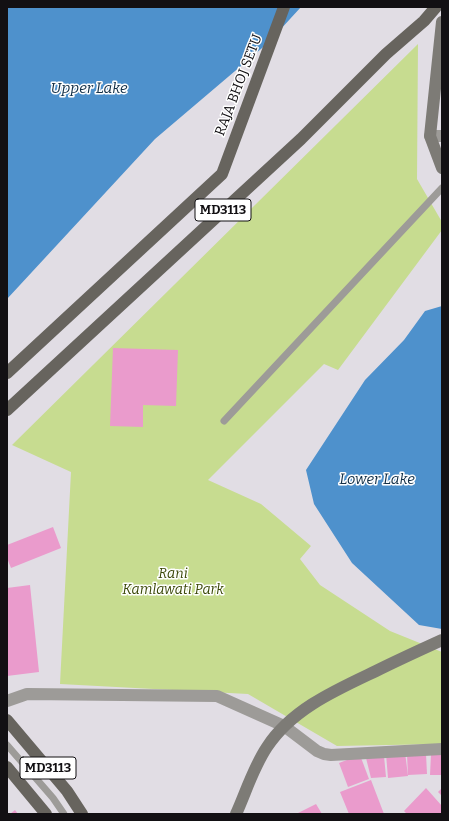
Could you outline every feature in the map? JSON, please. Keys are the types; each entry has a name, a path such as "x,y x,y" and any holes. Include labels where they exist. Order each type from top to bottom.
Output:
{"main road":[{"name":"RAJA BHOJ SETU","path":"7,373 222,174 284,7"},
{"name":"MD3113","path":"7,410 301,139 386,54 424,21 436,7"},
{"path":"442,24 436,136 442,168"},
{"path":"236,814 257,764 267,747 284,726 308,707 350,683 442,640"},
{"name":"MD3113","path":"8,724 67,791 82,814"},
{"name":"MD3113","path":"7,767 46,814"}],"street":[{"path":"7,701 27,694 217,696 284,726 317,751 324,754 331,755 442,749"}],"lane":[{"path":"224,421 442,188"},
{"path":"7,745 53,798 64,814"}],"green space":[{"name":"Rani Kamlawati Park","path":"418,44 417,179 442,222 442,230 338,370 324,364 208,480 261,504 311,546 300,559 320,585 390,631 442,652 442,744 337,746 248,694 60,684 71,472 12,445"}],"water":[{"name":"Upper Lake","path":"7,7 301,7 268,43 155,139 7,299"},
{"name":"Lower Lake","path":"442,306 442,629 419,625 352,563 314,504 306,470 365,380 404,340 425,311"}],"building":[{"path":"113,348 178,350 176,406 143,405 143,427 110,426"},
{"path":"53,527 61,548 11,568 7,558 7,545"},
{"path":"30,585 39,672 7,676 7,588"},
{"path":"405,752 408,776 388,778 386,754"},
{"path":"426,754 427,774 408,775 407,755"},
{"path":"431,754 442,754 442,775 430,775"},
{"path":"360,755 369,779 348,787 339,763"},
{"path":"384,756 386,777 371,778 366,758"},
{"path":"371,780 384,814 349,814 340,792"},
{"path":"426,788 442,806 442,814 407,814 404,811"},
{"path":"442,788 442,796 438,792"},
{"path":"316,804 322,814 296,814"},
{"path":"15,810 18,814 10,814"}]}
